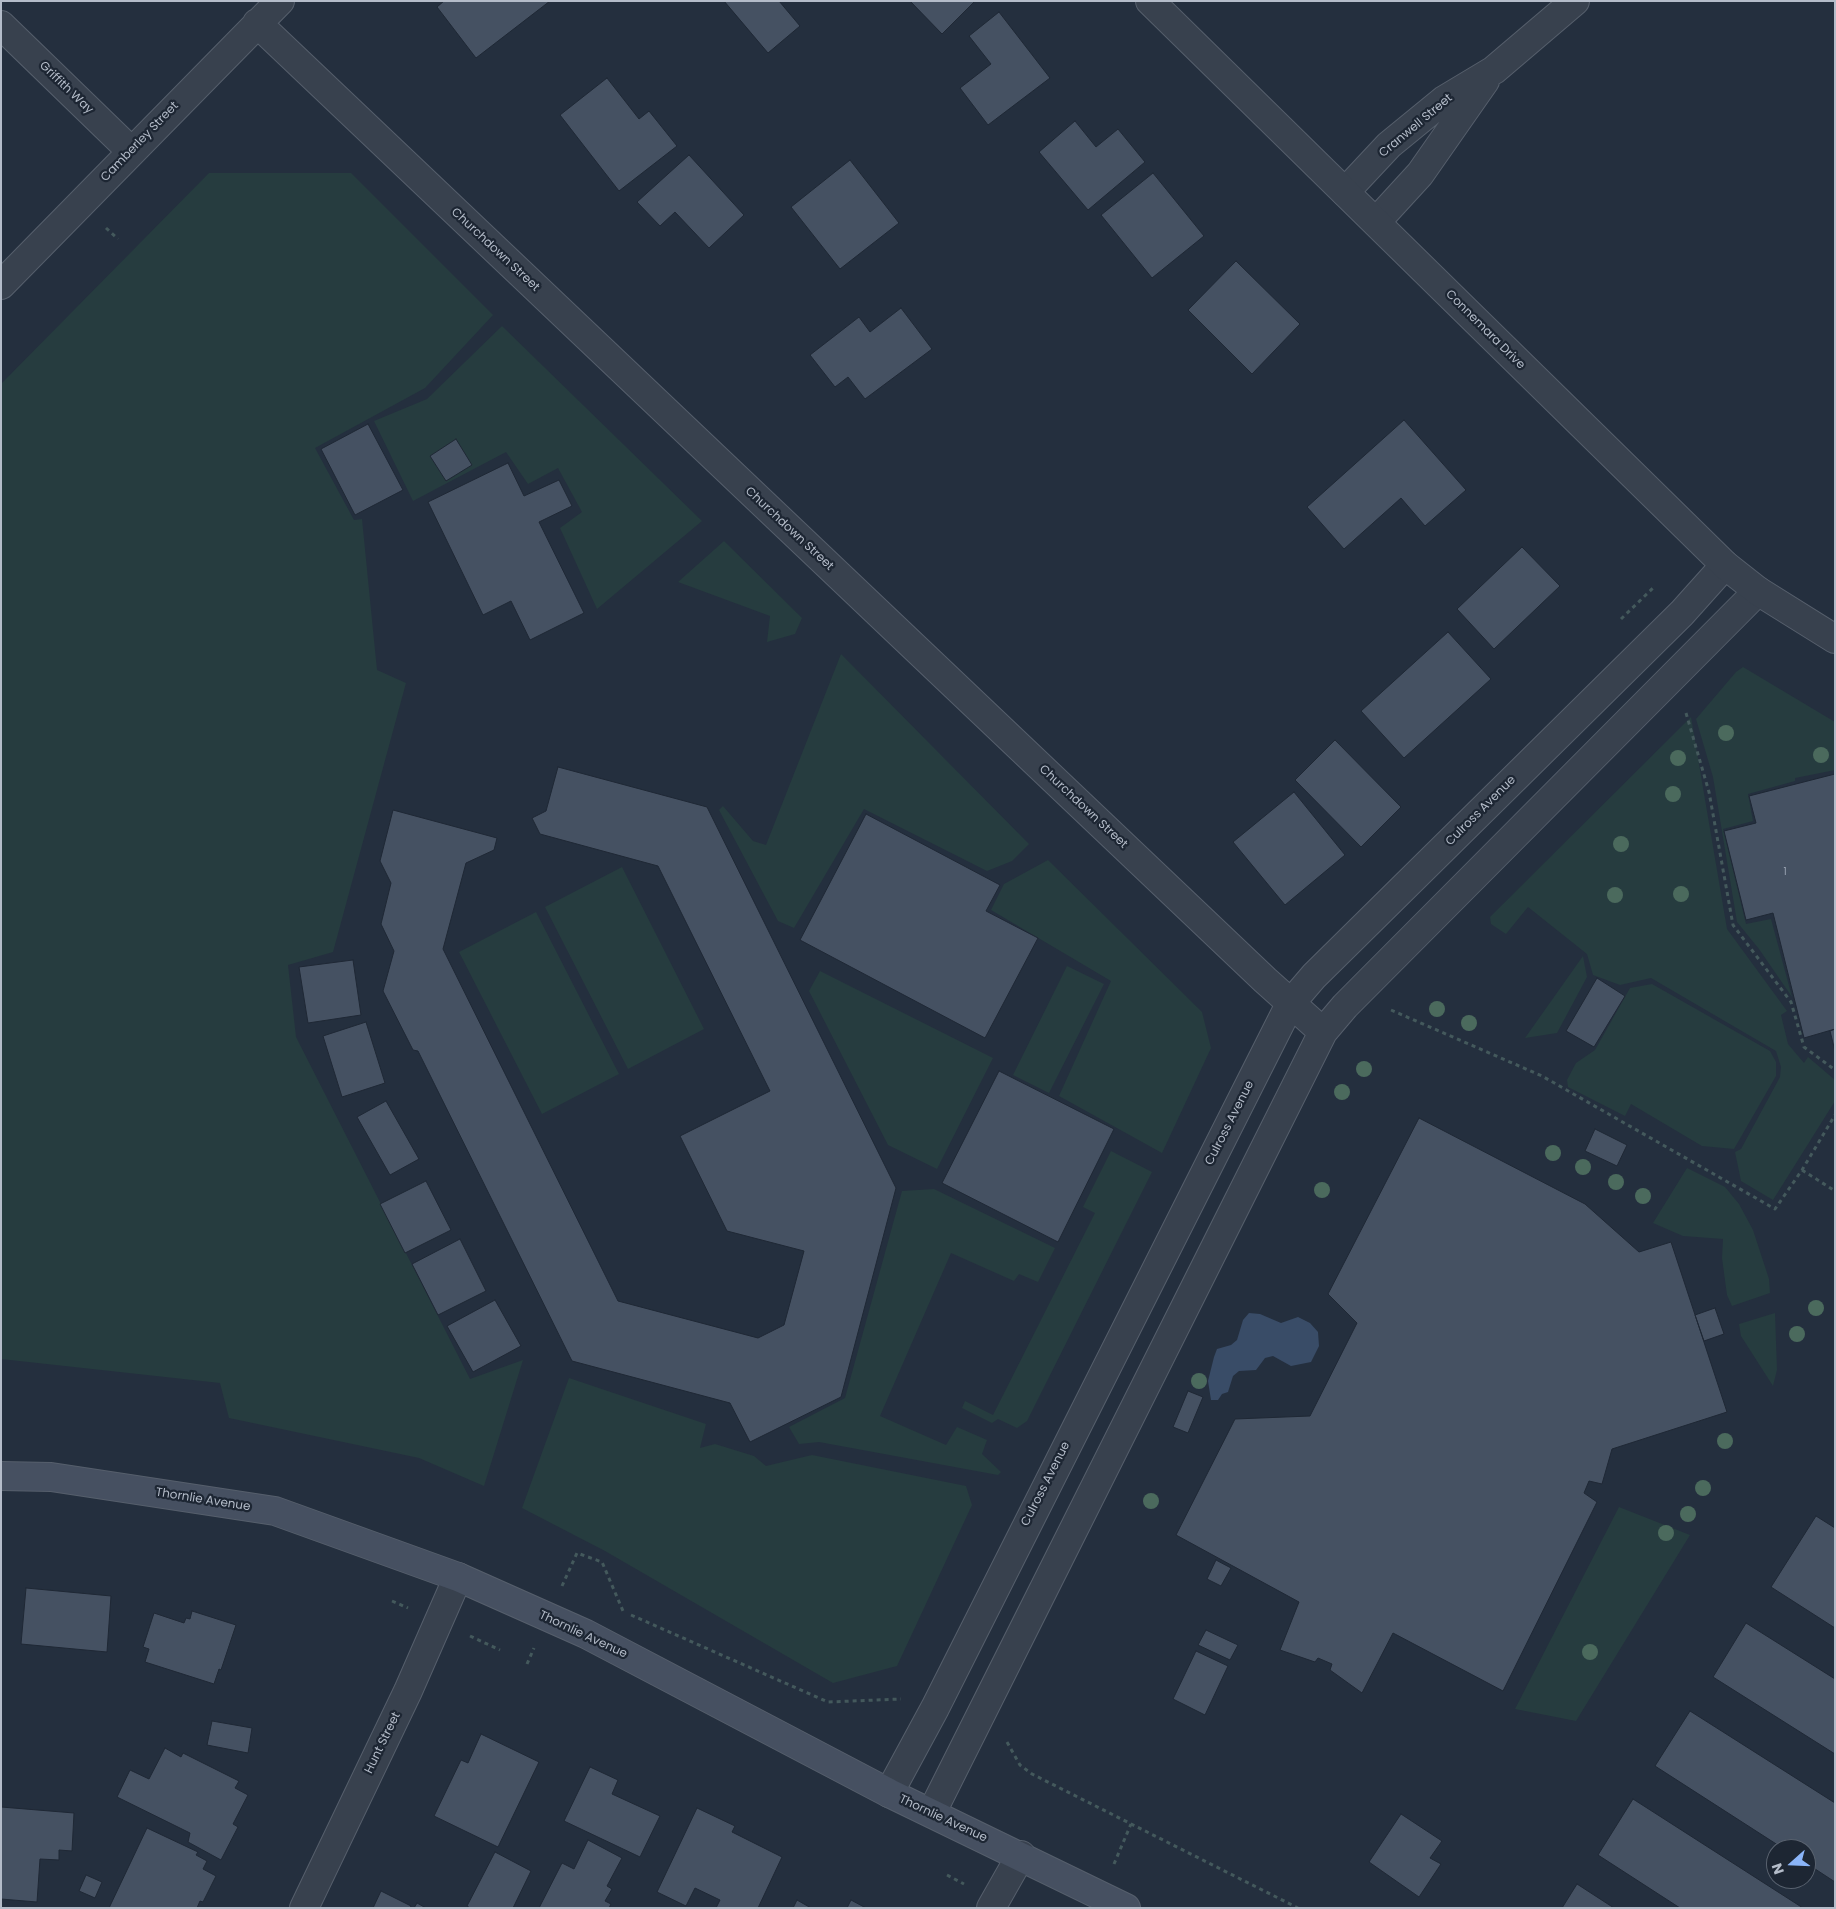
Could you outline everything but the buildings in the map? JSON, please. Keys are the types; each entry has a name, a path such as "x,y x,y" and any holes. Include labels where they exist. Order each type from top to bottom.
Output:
{"main road":[{"name":"Thornlie Avenue","path":"1,1476 51,1477 275,1511 458,1577 586,1634 889,1793 932,1812 1126,1908"}],"street":[{"name":"Camberley Street","path":"1,285 280,1"},
{"name":"Connemara Drive","path":"1150,1 1725,566 1758,591 1835,639"},
{"name":"Cranwell Street","path":"1345,192 1389,145 1444,100 1494,70 1576,1"},
{"name":"Churchdown Street","path":"257,23 1290,1004 1323,1032"},
{"name":"Griffith Way","path":"1,25 131,151"},
{"name":"Cranwell Street","path":"1376,222 1420,174 1494,70"},
{"name":"Culross Avenue","path":"889,1793 935,1708 1290,1004 1314,976 1682,613 1725,566"},
{"path":"932,1812 1323,1032 1345,1006 1758,591"},
{"name":"Hunt Street","path":"304,1908 408,1691 458,1577"},
{"path":"991,1908 1020,1856"}],"path":[{"path":"103,225 118,239"},
{"path":"1685,710 1709,792 1732,925 1790,1002 1804,1047 1835,1070"},
{"path":"1390,1010 1542,1076 1775,1209 1802,1170 1835,1115"},
{"path":"1802,1170 1835,1191"},
{"path":"577,1553 602,1562 622,1611 828,1702 910,1698"},
{"path":"1004,1736 1020,1765 1032,1774 1298,1908"}],"green space":[{"path":"209,173 351,173 493,315 425,388 315,448 354,520 362,519 377,670 406,683 333,952 288,965 296,1037 470,1379 523,1360 484,1486 419,1458 229,1418 220,1383 1,1359 1,384"},
{"path":"502,326 702,521 597,609 560,528 582,512 558,468 528,484 506,452 413,501 374,421 427,399"},
{"path":"724,541 802,618 795,634 767,642 770,616 678,582"},
{"path":"841,654 1029,844 1012,861 987,871 864,809 794,928 778,921 719,810 723,806 753,841 766,845"},
{"path":"1743,667 1835,722 1835,770 1795,778 1795,781 1748,794 1753,821 1723,829 1746,924 1771,919 1792,997 1759,949 1737,922 1713,777 1696,719 1736,672"},
{"path":"1691,717 1727,929 1787,1011 1781,1015 1788,1044 1804,1063 1808,1057 1835,1080 1835,1101 1773,1200 1741,1181 1735,1152 1741,1149 1780,1077 1781,1067 1776,1051 1651,978 1620,985 1593,975 1587,954 1528,907 1506,934 1491,924 1490,917"},
{"path":"1048,860 1202,1012 1211,1048 1162,1153 1059,1096 1111,981 991,910 1004,884"},
{"path":"622,867 704,1029 628,1069 545,907"},
{"path":"536,912 619,1074 542,1114 459,952"},
{"path":"1583,956 1587,977 1557,1033 1525,1038"},
{"path":"1067,966 1104,984 1049,1093 1013,1075"},
{"path":"820,971 993,1058 937,1169 888,1145 809,991"},
{"path":"1652,984 1770,1051 1776,1062 1776,1076 1734,1149 1702,1146 1631,1104 1625,1116 1568,1087 1567,1080 1576,1063 1595,1050 1630,988"},
{"path":"1111,1151 1152,1172 1027,1421 1017,1428 998,1419 992,1423 962,1408 965,1401 993,1415 1095,1213 1083,1207"},
{"path":"1687,1168 1725,1187 1739,1204 1753,1230 1769,1279 1770,1293 1732,1306 1727,1295 1722,1258 1723,1239 1683,1236 1653,1223"},
{"path":"934,1189 1055,1248 1038,1282 1019,1274 1014,1281 951,1253 880,1416 946,1445 957,1427 987,1440 982,1454 1001,1472 998,1475 819,1442 799,1444 789,1427 845,1398 902,1191"},
{"path":"1775,1313 1777,1370 1773,1386 1741,1336 1739,1324"},
{"path":"569,1378 706,1424 700,1448 715,1444 754,1456 766,1466 812,1455 966,1486 972,1505 897,1666 833,1683 605,1551 522,1508"},
{"path":"1619,1507 1690,1535 1576,1721 1515,1709"}],"water":[{"path":"1249,1313 1260,1314 1281,1323 1298,1317 1310,1323 1318,1332 1319,1346 1311,1362 1291,1366 1273,1356 1265,1358 1256,1370 1239,1371 1233,1376 1228,1392 1222,1394 1218,1400 1211,1400 1208,1381 1217,1349 1231,1345 1237,1340 1243,1320"}]}
